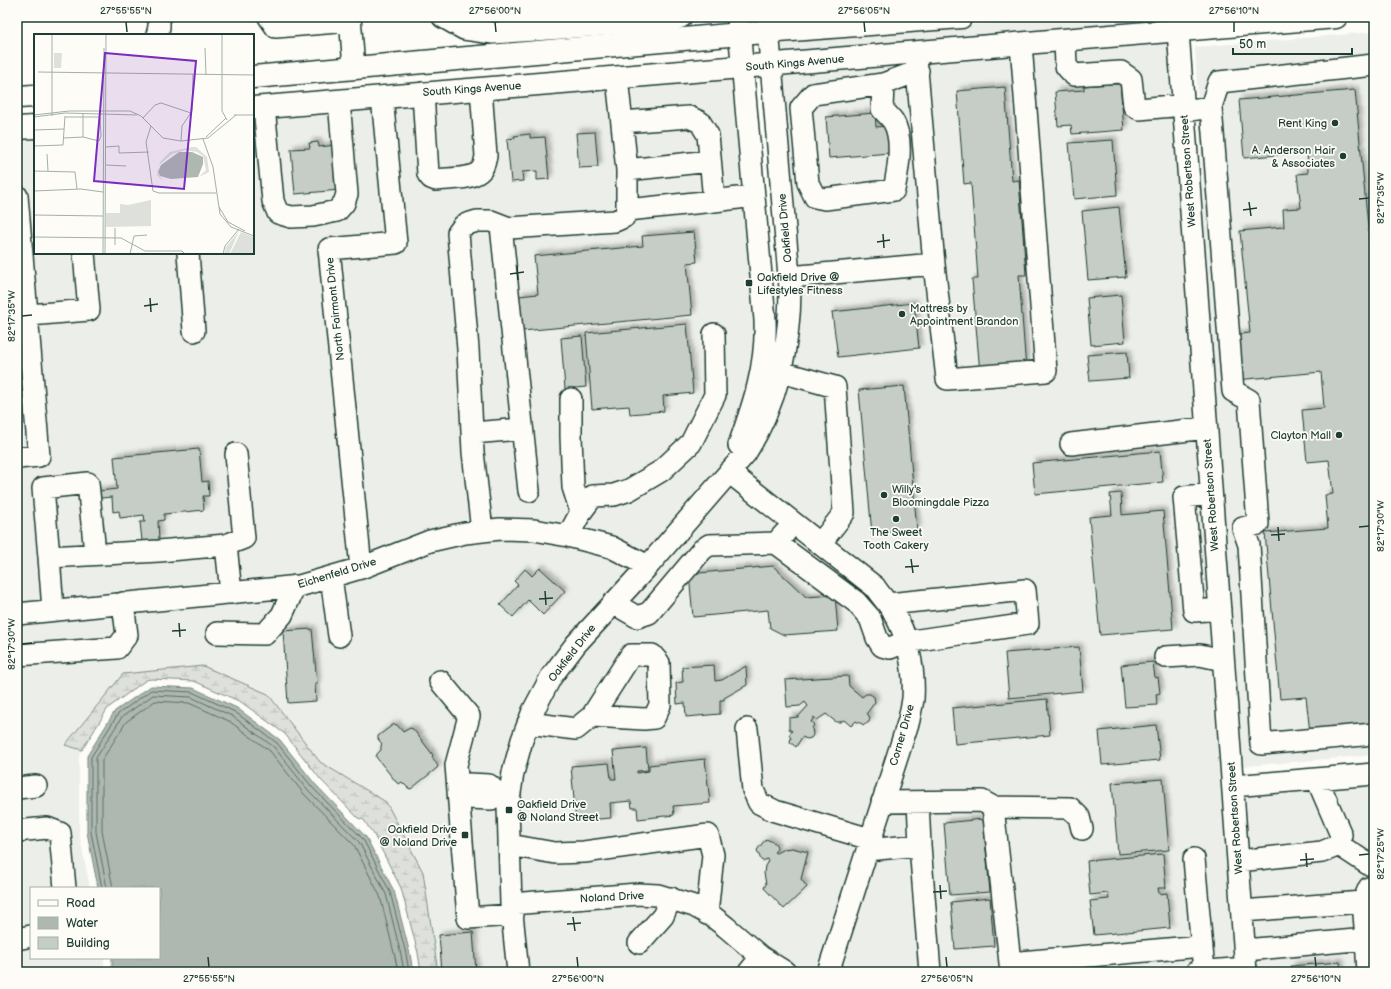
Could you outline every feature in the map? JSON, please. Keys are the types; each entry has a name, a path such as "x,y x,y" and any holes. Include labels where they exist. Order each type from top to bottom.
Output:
{"main road":[{"path":"423,93 435,78 451,72 515,66 626,44 739,25 961,17"},
{"name":"South Kings Avenue","path":"258,108 742,67 917,62 1021,44 1065,40 1177,24 1336,17"},
{"path":"254,77 626,44"},
{"path":"17,97 34,96"},
{"path":"17,128 34,127"}],"street":[{"path":"157,34 159,17"},
{"path":"269,17 276,27 350,19 354,68"},
{"path":"443,17 464,29 493,34 672,20 682,17"},
{"name":"Oakfield Drive","path":"518,972 512,909 508,806 504,794 513,773 528,723 551,677 576,644 648,566 745,454 756,437 770,406 781,372 789,324 789,277 768,24"},
{"name":"West Robertson Street","path":"1177,24 1246,963"},
{"name":"Oakfield Drive","path":"729,472 756,395 761,376 765,349 765,320 739,25"},
{"path":"1065,40 1066,66 1074,74 1121,72 1131,79 1134,106 1139,109 1211,107"},
{"path":"819,197 808,183 801,108 813,94 883,84 917,62 934,264 947,379 1046,371 1021,44"},
{"path":"1374,65 1219,82 1211,107 1233,391 1248,400 1258,524 1243,528 1250,544 1261,744 1374,734"},
{"path":"482,531 472,433 468,348 458,233 464,225 477,221 491,221 509,228 615,221 624,217 627,210 626,170 617,78"},
{"path":"783,202 894,190 899,140 893,122 882,109 883,84"},
{"path":"423,93 428,174 431,178 436,180 474,176 481,170 484,164 486,156 481,89"},
{"name":"North Fairmont Drive","path":"361,568 329,250 396,243 382,97"},
{"path":"258,108 273,201 278,213 291,217 313,216 337,212 344,203 347,194 339,101"},
{"path":"622,122 689,117 700,122 708,135 714,201"},
{"path":"626,170 710,161"},
{"path":"17,196 23,315 39,456 17,458"},
{"path":"627,210 754,196"},
{"path":"502,226 529,491"},
{"path":"23,315 89,310 84,254"},
{"path":"188,254 194,331"},
{"path":"789,277 934,264"},
{"path":"568,536 581,512 593,496 614,495 629,490 661,471 691,443 715,395 714,334"},
{"path":"781,372 835,387 844,513 820,544"},
{"path":"1203,380 1232,375"},
{"path":"571,399 573,487 581,512"},
{"path":"1070,444 1206,428"},
{"path":"472,433 522,429"},
{"path":"49,557 159,551 226,545 244,538 236,454"},
{"name":"Corner Drive","path":"729,472 875,588 892,610 903,633 913,677 913,699 909,720 828,972"},
{"path":"53,610 43,488 88,483 95,554"},
{"path":"1211,494 1184,497 1194,611 1220,609"},
{"path":"776,543 794,524"},
{"name":"Eichenfeld Drive","path":"17,614 295,586 361,568 430,541 465,533 500,529 534,530 568,536 612,547 648,566"},
{"path":"613,603 637,617 649,613 702,550 709,545 776,543 856,602 870,618 877,638 882,646 890,648 906,642 1028,624 1025,590 888,604"},
{"path":"1215,548 1250,544"},
{"path":"226,545 231,593"},
{"path":"331,577 339,636"},
{"path":"217,633 265,634 282,615 295,586"},
{"path":"17,655 116,648 127,635 123,603"},
{"path":"1165,657 1200,655 1223,660"},
{"path":"440,680 469,716 456,765 458,791 469,784 489,785 504,794"},
{"path":"528,723 576,729 592,716"},
{"path":"747,729 753,790 759,802 775,811 868,845 920,845"},
{"path":"1233,786 1374,774"},
{"path":"1317,779 1341,835 1339,845"},
{"name":"Noland Drive","path":"458,791 468,918 512,909 638,894 658,895 694,906 726,927 755,965 785,972"},
{"path":"882,802 982,801 992,807 1070,808 1079,817 1082,829"},
{"path":"918,802 930,972"},
{"path":"992,807 1011,968 1091,956 1202,946"},
{"path":"17,831 47,828 60,834 65,887"},
{"path":"509,845 555,853 584,852 708,835 712,854 707,914"},
{"path":"1238,861 1322,852 1339,845"},
{"path":"1339,845 1368,864 1374,864"},
{"path":"1194,859 1202,946 1200,972 1366,939"},
{"path":"1242,911 1369,895 1366,939 1368,972"},
{"path":"639,943 663,916 671,898"},
{"path":"17,939 30,936"}],"shaded area":[{"path":"1071,17 1167,17 1168,23 780,56 778,39"},
{"path":"1374,32 1374,755 1234,767 1195,47"},
{"path":"1168,39 1236,960 1102,972 837,972 918,722 912,629 742,471 783,397 781,72"},
{"path":"734,76 756,321 755,358 737,424 721,468 646,555 571,528 369,556 339,257 397,252 391,104"},
{"path":"373,106 386,236 329,241 351,563 297,578 17,606 17,137 34,135 34,254 179,254 186,339 204,338 197,254 254,254 254,117"},
{"path":"730,484 868,593 884,615 894,636 900,657 903,678 903,698 900,718 818,972 804,972 767,951 717,909 520,895 517,806 522,774 531,742 542,714 559,681 583,648"},
{"path":"501,538 533,539 608,555 634,568 513,737 509,972 438,972 386,802 320,762 268,694 203,666 123,674 65,745 82,750 79,756 79,833 90,887 30,887 30,959 104,959 104,972 17,972 17,622 371,576 432,549"},
{"path":"1374,762 1374,972 1256,972 1241,773"},
{"path":"638,902 674,908 706,923 769,972 527,972 522,911"}],"green space":[{"path":"203,666 268,694 320,762 386,802 423,872 438,972 421,972 418,953 401,888 373,833 364,820 358,818 321,780 285,734 241,702 194,681 146,680 108,708 82,750 65,745 123,674"}],"water":[{"path":"151,686 193,688 237,708 280,740 315,784 366,837 394,891 413,972 112,972 112,959 160,959 160,887 98,887 87,832 87,756 115,711"}],"building":[{"path":"1120,83 1124,130 1072,134 1071,125 1058,126 1055,92 1084,90 1084,86"},
{"path":"1005,87 1012,181 1019,180 1026,275 1019,275 1026,370 980,373 972,279 978,279 971,183 964,184 957,91"},
{"name":"Clayton Mall","path":"1355,90 1374,290 1374,727 1310,733 1306,697 1280,699 1265,533 1328,528 1325,495 1333,494 1329,460 1307,462 1302,410 1324,408 1321,372 1236,380 1232,335 1250,333 1240,231 1284,227 1283,209 1301,208 1297,174 1308,173 1307,152 1244,158 1239,100"},
{"path":"875,113 876,127 888,126 890,153 829,158 826,117"},
{"path":"595,132 598,167 579,168 576,133"},
{"path":"530,134 530,138 545,137 549,179 537,180 537,171 522,172 523,181 511,182 507,139 515,138 514,136"},
{"path":"1113,140 1117,195 1074,199 1069,143"},
{"path":"318,142 319,147 336,145 340,190 295,194 291,149 310,148 309,143"},
{"path":"1119,207 1126,277 1088,280 1082,211"},
{"path":"694,232 697,262 687,263 692,315 522,331 519,296 538,294 534,256 643,246 642,236"},
{"path":"1121,295 1125,342 1091,345 1087,298"},
{"path":"914,303 919,348 838,357 832,312"},
{"path":"687,324 693,393 663,396 664,411 630,414 629,406 592,409 586,333"},
{"path":"582,336 586,387 565,389 561,338"},
{"path":"1127,352 1129,378 1090,381 1087,355"},
{"path":"904,386 917,530 872,534 859,390"},
{"path":"199,449 202,482 208,481 209,496 203,496 204,510 164,514 164,520 158,521 159,540 142,541 140,522 145,522 144,515 120,518 119,511 113,512 112,497 91,499 90,492 117,489 114,457"},
{"path":"1160,451 1163,482 1035,494 1032,463"},
{"path":"1121,493 1122,515 1163,511 1173,629 1100,635 1089,517 1112,515 1110,494"},
{"path":"773,566 806,597 835,595 838,631 784,635 770,628 768,610 693,617 689,574"},
{"path":"540,568 565,591 543,615 528,600 513,617 500,605 518,585 514,581 525,569 532,576"},
{"path":"312,629 317,684 315,684 316,701 288,703 283,631"},
{"path":"1079,647 1083,691 1009,698 1005,653"},
{"path":"1153,662 1155,678 1158,677 1160,693 1156,694 1157,705 1125,707 1121,665"},
{"path":"714,665 715,681 722,680 746,666 747,685 724,698 724,700 720,700 720,714 686,717 685,703 677,704 676,683 683,682 682,667"},
{"path":"848,676 849,686 862,697 866,694 870,694 874,697 875,702 867,713 870,718 869,722 864,725 856,721 851,726 844,720 836,722 826,714 817,720 814,717 811,722 814,725 812,728 813,735 811,738 807,739 802,737 796,747 790,742 791,738 789,735 792,731 789,729 789,718 798,717 808,706 805,702 800,706 787,707 785,680"},
{"path":"1047,699 1050,735 955,744 952,708"},
{"path":"394,724 397,725 403,732 410,728 413,729 433,755 432,757 438,766 411,789 402,782 399,784 397,783 376,757 381,750 382,744 378,739 378,736"},
{"path":"1156,725 1160,760 1102,765 1099,731"},
{"path":"646,748 648,770 637,771 637,773 649,771 649,765 705,759 710,803 673,806 674,815 638,819 637,808 632,808 631,801 610,803 611,818 576,821 571,766 609,763 611,779 616,779 613,751"},
{"path":"1163,779 1169,850 1118,854 1112,783"},
{"path":"983,819 990,892 950,895 944,823"},
{"path":"766,839 775,843 777,849 774,852 776,853 784,849 792,848 808,852 801,879 807,887 784,909 764,888 766,884 764,873 765,866 768,861 767,859 763,861 761,860 757,850"},
{"path":"1163,854 1166,888 1158,888 1159,894 1167,893 1170,928 1094,935 1090,901 1109,899 1108,893 1090,895 1087,861"},
{"path":"990,898 994,946 955,949 951,902"},
{"path":"473,932 476,972 442,972 439,935"},
{"path":"1340,962 1341,972 1292,972 1291,966"}],"place":[{"name":"Rent King","path":"1335,123"},
{"name":"A. Anderson Hair & Associates","path":"1343,156"},
{"name":"Oakfield Drive @ Lifestyles Fitness","path":"749,283"},
{"name":"Mattress by Appointment Brandon","path":"902,314"},
{"name":"Clayton Mall","path":"1339,435"},
{"name":"Willy's Bloomingdale Pizza","path":"884,495"},
{"name":"The Sweet Tooth Cakery","path":"896,519"},
{"name":"Oakfield Drive @ Noland Street","path":"509,810"},
{"name":"Oakfield Drive @ Noland Drive","path":"465,835"}]}
